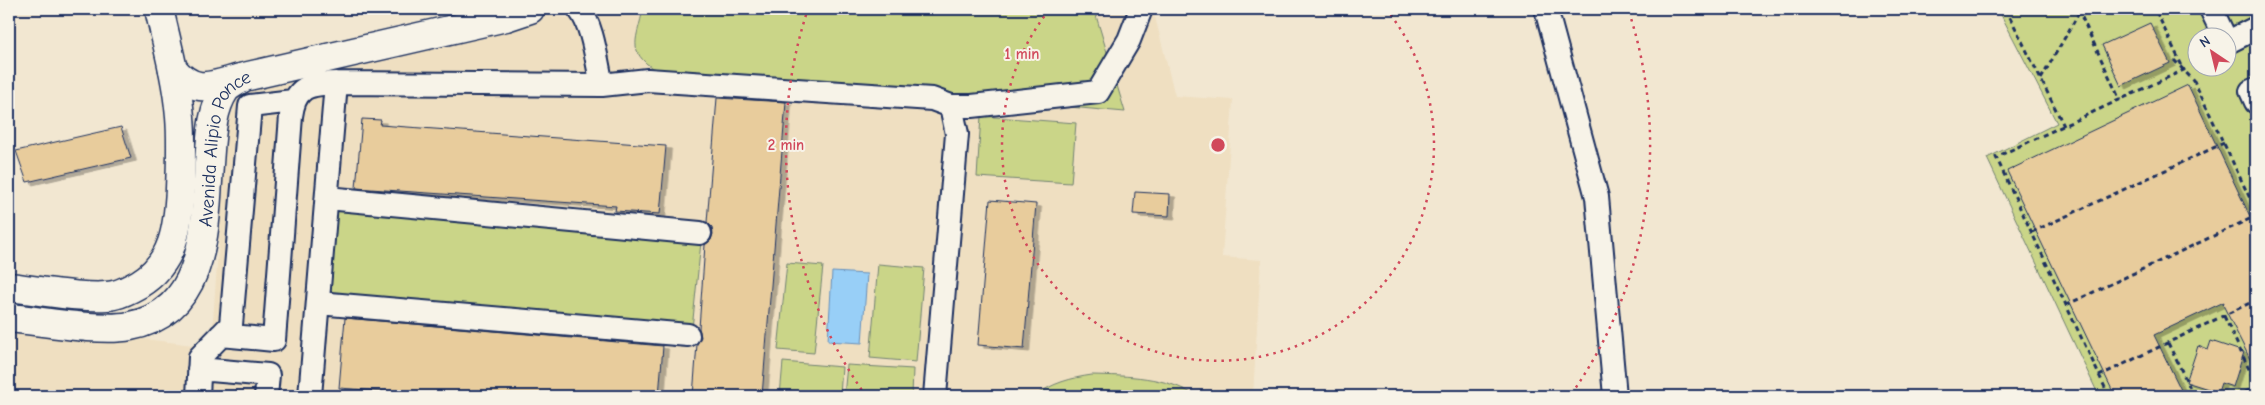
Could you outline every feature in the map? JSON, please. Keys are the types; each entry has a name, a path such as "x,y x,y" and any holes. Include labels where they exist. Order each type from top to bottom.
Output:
{"main road":[{"name":"Avenida Alipio Ponce","path":"9,287 85,295 114,295 146,280 162,264 171,248 178,224 180,117 173,69 159,9"},
{"name":"Avenida Alipio Ponce","path":"9,318 97,327 128,327 150,322 174,304 189,286 202,248 212,128 219,102 226,88 244,77 506,17 530,9"},
{"path":"173,69 182,80 193,86 207,87 244,77"}],"lane":[{"path":"579,9 583,13 593,42 602,86"},
{"path":"221,335 274,340 293,101 301,90 311,85 336,83 602,86 648,80 932,98 951,106 972,106 1098,92 1129,40 1141,9"},
{"path":"1546,9 1597,197 1615,396"},
{"path":"2211,9 2220,28"},
{"path":"2238,37 2256,28"},
{"path":"310,396 336,83"},
{"path":"2256,89 2251,91 2256,102"},
{"path":"198,396 200,357 230,325 250,106 293,101"},
{"path":"935,396 957,134 951,106"},
{"path":"327,198 700,233"},
{"path":"318,303 688,335"},
{"path":"200,369 268,375 266,396"}],"path":[{"path":"2006,9 2064,126"},
{"path":"2155,9 2184,70"},
{"path":"2041,79 2079,10"},
{"path":"2079,10 2120,100"},
{"path":"2174,60 2194,81 2256,211"},
{"path":"2109,396 1996,157 2184,70"},
{"path":"2032,232 2224,143"},
{"path":"2066,305 2256,216"},
{"path":"2099,376 2256,300"},
{"path":"2224,316 2256,385 2237,396"},
{"path":"2168,343 2194,396"}],"shaded area":[{"path":"581,9 1153,9 1175,96 1233,100 1222,257 1261,260 1253,396 9,396 9,327 120,336 193,345 212,334 227,128 241,87 515,25 545,15 568,18"}],"green space":[{"path":"643,9 1094,9 1125,112 655,70 646,63 637,50 637,37"},
{"path":"1998,9 2256,9 2256,396 2099,396 1987,158 2057,123"},
{"path":"981,116 1076,123 1071,183 977,177"},
{"path":"331,210 701,242 692,329 324,296"},
{"path":"787,263 823,266 814,353 778,350"},
{"path":"878,264 924,268 916,362 870,358"},
{"path":"783,362 842,367 840,396 780,396"},
{"path":"847,365 913,369 912,396 844,396"},
{"path":"1092,375 1146,378 1172,384 1196,396 1035,396 1062,382"}],"water":[{"path":"832,272 867,274 862,343 828,341"}],"building":[{"path":"2150,23 2170,63 2121,86 2102,45"},
{"path":"2188,85 2256,229 2256,371 2223,305 2224,302 2154,335 2184,396 2115,396 2007,171"},
{"path":"717,98 786,102 762,396 693,396 697,344 701,337 699,328 705,245 711,240 713,234 712,227 707,222"},
{"path":"362,119 381,120 380,125 666,146 660,214 615,211 616,206 356,188"},
{"path":"121,127 131,158 27,182 16,151"},
{"path":"1135,192 1170,194 1169,216 1133,214"},
{"path":"990,200 1036,204 1024,349 978,345"},
{"path":"345,318 663,346 659,396 449,396 339,388"},
{"path":"2211,341 2244,352 2233,387 2221,383 2218,392 2186,382 2198,346 2208,350"}]}
